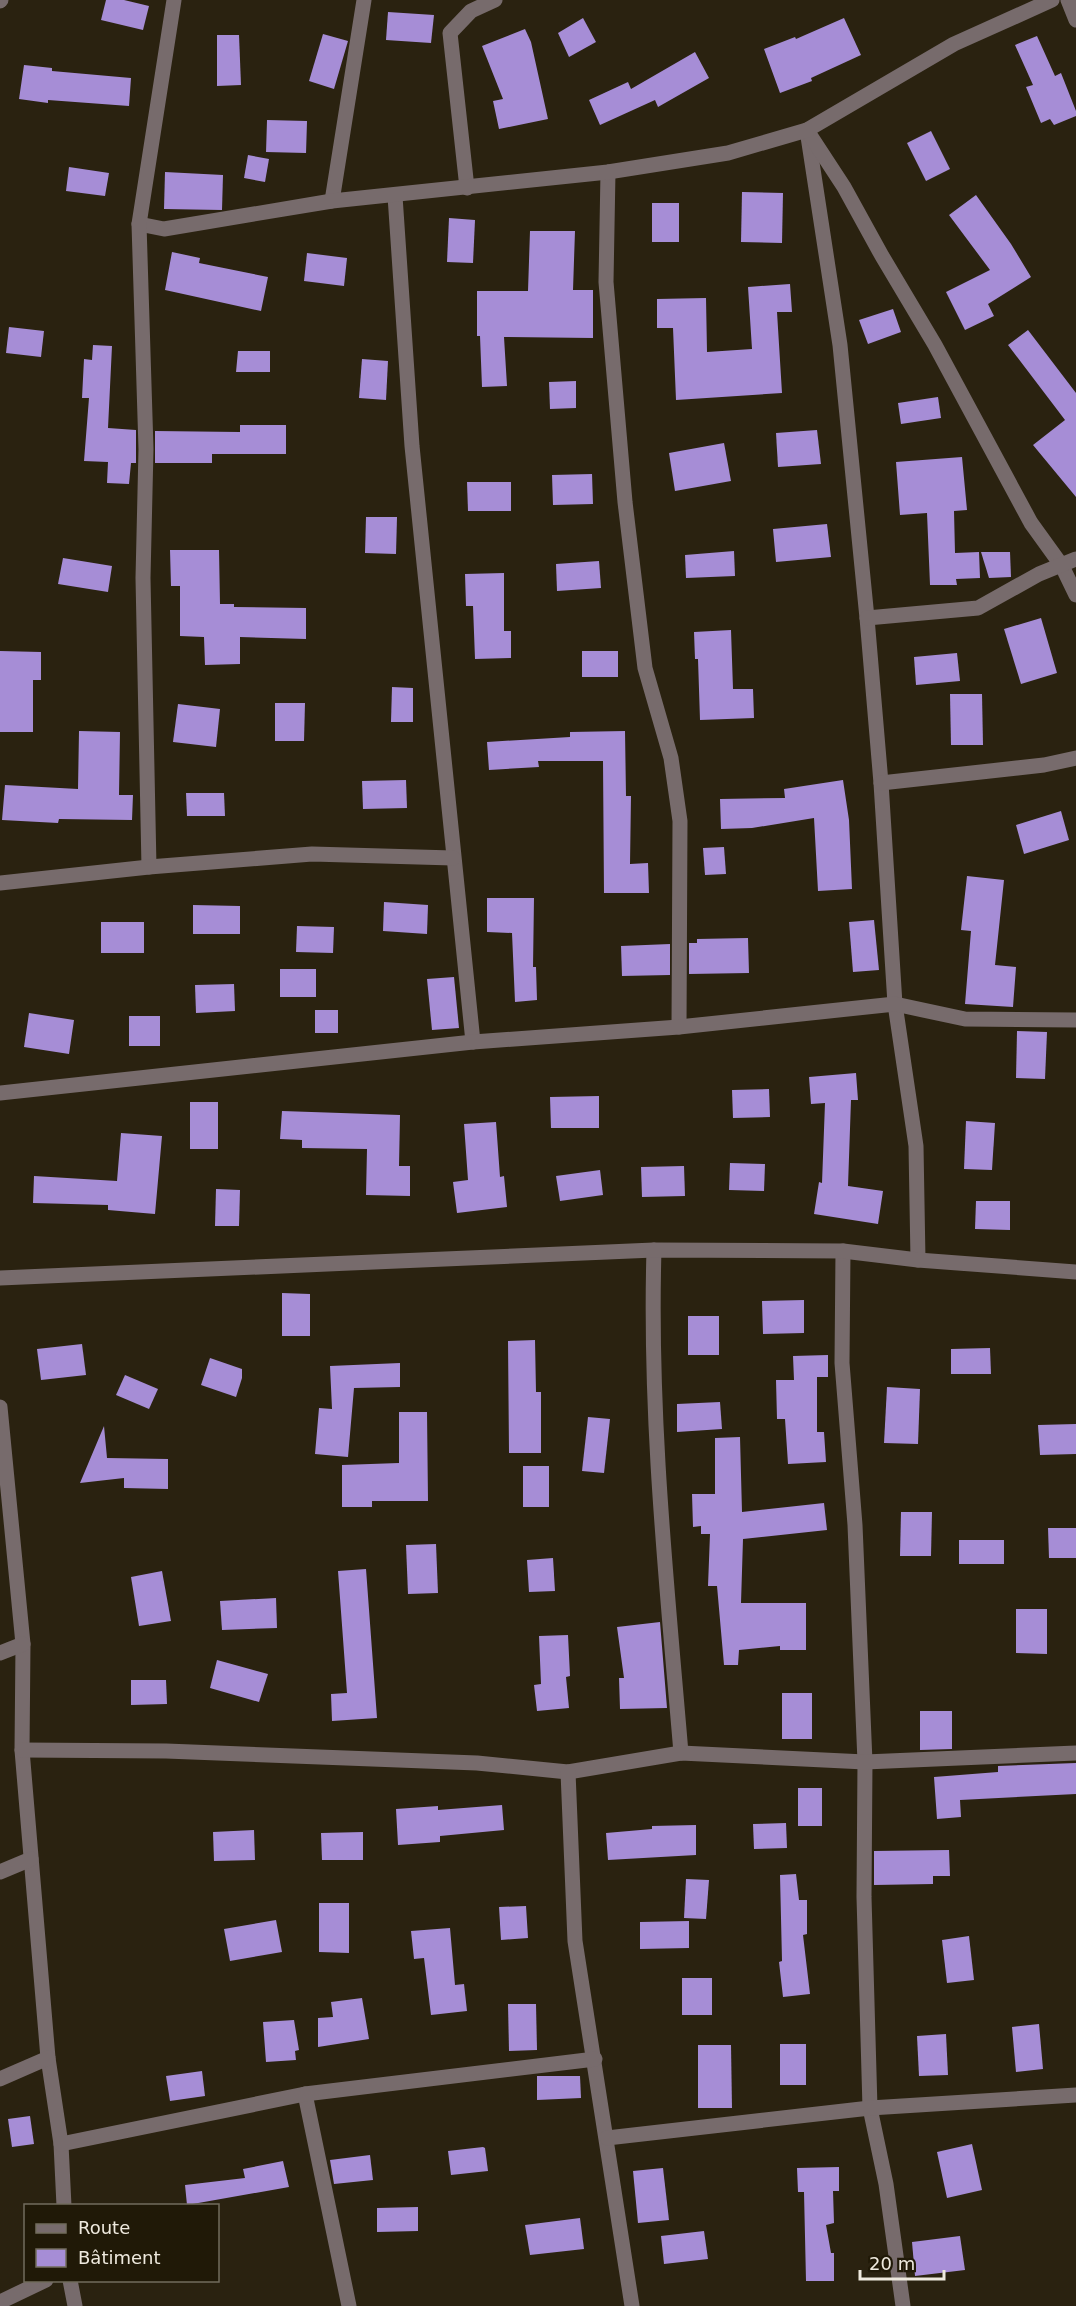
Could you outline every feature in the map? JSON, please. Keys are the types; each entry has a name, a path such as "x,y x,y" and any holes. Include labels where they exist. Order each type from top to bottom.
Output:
{"street":[{"path":"149,867 143,578 146,449 139,224 174,0"},
{"path":"332,201 364,0"},
{"path":"467,188 450,33 471,11 495,0"},
{"path":"139,224 164,229 332,201 608,172 728,153 807,130 954,44 1052,0"},
{"path":"1068,0 1076,20"},
{"path":"807,130 844,187 935,345 1031,524 1069,563 1076,595"},
{"path":"807,130 840,345 867,618 896,1004 916,1146 918,1260"},
{"path":"608,172 606,282 625,502 645,668 671,758 680,821 679,1027"},
{"path":"395,196 412,446 472,1042"},
{"path":"867,618 978,608 1039,574 1069,563"},
{"path":"881,783 1044,765 1076,758"},
{"path":"0,883 149,867 312,854 453,858"},
{"path":"0,1093 472,1042 679,1027 896,1004 965,1019 1076,1020"},
{"path":"0,1278 654,1250 843,1251 918,1260 1076,1272"},
{"path":"654,1250 652,1325 662,1533 681,1753"},
{"path":"843,1251 842,1363 855,1525 865,1761 864,1898 870,2108 886,2184 903,2306"},
{"path":"0,1412 23,1644 22,1750 48,2058 61,2144 64,2204"},
{"path":"0,1653 23,1644"},
{"path":"22,1750 166,1751 441,1761 568,1772 681,1753 865,1761 1076,1754"},
{"path":"568,1772 575,1941 632,2306"},
{"path":"0,1872 32,1859"},
{"path":"0,2079 48,2058"},
{"path":"61,2144 305,2094 595,2059"},
{"path":"305,2094 349,2306"},
{"path":"607,2138 870,2108 1076,2095"},
{"path":"0,2302 42,2282"},
{"path":"70,2282 75,2306"}],"building":[{"path":"106,0 124,0 149,6 143,30 101,20"},
{"path":"388,12 434,15 431,43 386,40"},
{"path":"583,18 596,42 569,57 558,33"},
{"path":"844,18 861,55 811,78 812,81 780,93 764,49 795,37 796,39"},
{"path":"525,29 531,42 548,119 499,129 493,101 503,99 482,46"},
{"path":"323,34 348,41 334,89 309,81"},
{"path":"217,35 239,35 241,85 217,86"},
{"path":"1037,36 1055,76 1061,73 1076,111 1076,116 1054,125 1050,119 1041,123 1026,87 1033,85 1015,45"},
{"path":"695,52 709,78 658,107 655,100 600,125 589,100 628,82 631,89"},
{"path":"24,65 52,68 52,71 131,78 129,106 48,100 48,103 19,99"},
{"path":"267,120 307,121 306,153 266,152"},
{"path":"931,131 950,169 926,181 907,143"},
{"path":"248,155 269,159 265,182 244,178"},
{"path":"69,167 109,173 105,196 66,191"},
{"path":"165,172 223,175 222,210 164,209"},
{"path":"742,192 783,193 782,243 741,242"},
{"path":"976,195 1031,277 988,304 994,316 965,330 946,292 990,270 949,215"},
{"path":"652,203 679,203 679,242 652,242"},
{"path":"449,218 475,220 473,263 447,262"},
{"path":"530,231 575,231 573,290 593,290 593,338 504,337 507,386 482,387 480,336 477,336 477,291 528,291"},
{"path":"172,252 200,258 199,263 268,277 261,311 165,290"},
{"path":"307,253 347,258 344,286 304,281"},
{"path":"790,284 792,312 777,312 782,393 676,400 673,328 657,328 657,299 706,298 707,352 752,349 748,287"},
{"path":"893,309 901,332 868,344 859,320"},
{"path":"9,327 44,331 41,357 6,353"},
{"path":"1028,330 1076,393 1076,497 1033,445 1065,420 1008,345"},
{"path":"93,345 112,346 108,428 136,430 136,463 131,463 129,484 107,483 108,462 84,461 89,398 82,398 84,359 92,360"},
{"path":"238,351 270,351 270,372 236,372"},
{"path":"362,359 388,361 386,400 359,398"},
{"path":"576,381 576,408 550,409 549,382"},
{"path":"938,397 941,418 901,424 898,403"},
{"path":"240,425 286,425 286,454 212,454 212,463 155,463 155,431 240,432"},
{"path":"817,430 821,464 778,467 776,433"},
{"path":"724,443 731,481 675,491 669,453"},
{"path":"962,457 967,510 954,511 955,553 979,552 980,578 956,579 957,585 930,585 927,513 900,515 896,462"},
{"path":"592,474 593,504 553,505 552,475"},
{"path":"467,482 511,482 511,511 468,511"},
{"path":"366,517 397,517 396,554 365,553"},
{"path":"827,524 831,557 776,562 773,529"},
{"path":"170,550 219,550 220,604 234,604 234,607 306,608 306,639 240,637 240,664 205,665 204,637 180,636 180,586 171,586"},
{"path":"734,551 735,576 686,578 685,555"},
{"path":"981,552 1010,552 1011,577 989,578"},
{"path":"63,558 112,566 108,592 58,584"},
{"path":"599,561 601,588 557,591 556,564"},
{"path":"504,573 504,631 511,631 511,658 475,659 473,606 466,606 465,574"},
{"path":"1041,618 1057,673 1021,684 1004,629"},
{"path":"731,630 733,689 753,689 754,718 700,720 698,659 695,659 694,632"},
{"path":"0,651 41,652 41,680 33,680 33,732 0,732"},
{"path":"582,651 618,651 618,677 582,677"},
{"path":"957,653 960,681 916,685 914,657"},
{"path":"392,687 413,688 413,722 391,722"},
{"path":"950,694 982,694 983,745 951,745"},
{"path":"275,703 305,703 304,741 275,741"},
{"path":"178,704 220,709 216,747 173,742"},
{"path":"79,731 120,732 119,795 133,795 132,820 59,819 58,823 2,820 5,785 78,789"},
{"path":"625,731 626,796 631,796 630,864 648,863 649,893 604,893 603,761 538,761 539,767 489,770 487,742 570,737 570,732"},
{"path":"406,780 407,808 363,809 362,781"},
{"path":"843,780 849,820 852,889 818,891 814,818 752,828 721,829 720,799 785,798 784,789"},
{"path":"186,793 224,793 225,816 187,816"},
{"path":"1061,811 1069,840 1024,854 1016,825"},
{"path":"724,847 726,874 705,875 703,848"},
{"path":"967,876 1004,880 995,965 1016,967 1013,1007 965,1004 971,931 961,930"},
{"path":"487,898 534,898 533,967 536,967 537,1000 515,1002 512,933 487,932"},
{"path":"384,902 428,905 427,934 383,931"},
{"path":"193,905 240,906 240,934 193,934"},
{"path":"874,920 879,970 853,972 849,922"},
{"path":"101,922 144,922 144,953 101,953"},
{"path":"297,926 334,927 333,953 296,952"},
{"path":"748,938 749,973 689,974 689,943 697,943 697,939"},
{"path":"670,944 670,975 622,976 621,946"},
{"path":"280,969 316,969 316,997 280,997"},
{"path":"454,977 459,1028 432,1030 427,979"},
{"path":"234,984 235,1011 196,1013 195,985"},
{"path":"315,1010 338,1010 338,1033 315,1033"},
{"path":"29,1013 74,1020 69,1054 24,1047"},
{"path":"129,1016 160,1016 160,1046 129,1046"},
{"path":"1017,1031 1047,1032 1045,1079 1016,1078"},
{"path":"856,1073 858,1100 851,1100 848,1186 883,1191 878,1224 814,1214 819,1182 822,1183 825,1103 811,1104 809,1077"},
{"path":"769,1089 770,1117 733,1118 732,1090"},
{"path":"599,1096 599,1128 551,1128 550,1097"},
{"path":"190,1102 218,1102 218,1149 190,1149"},
{"path":"282,1111 400,1115 399,1166 410,1166 410,1196 366,1195 367,1149 302,1148 302,1140 280,1139"},
{"path":"966,1121 995,1123 992,1170 964,1169"},
{"path":"496,1122 500,1177 504,1176 507,1207 457,1213 453,1182 468,1180 464,1124"},
{"path":"121,1133 162,1136 155,1214 108,1210 108,1205 33,1203 34,1176 117,1181"},
{"path":"730,1163 765,1164 764,1191 729,1190"},
{"path":"684,1166 685,1196 642,1197 641,1167"},
{"path":"600,1170 603,1195 560,1201 556,1176"},
{"path":"216,1189 240,1190 239,1226 215,1226"},
{"path":"976,1201 1010,1201 1010,1230 975,1229"},
{"path":"282,1293 310,1294 310,1336 282,1336"},
{"path":"804,1300 804,1333 763,1334 762,1301"},
{"path":"688,1316 719,1316 719,1355 688,1355"},
{"path":"535,1340 536,1392 541,1392 541,1453 509,1453 508,1341"},
{"path":"82,1344 86,1375 41,1380 37,1349"},
{"path":"990,1348 991,1374 951,1374 951,1349"},
{"path":"828,1355 828,1377 817,1377 817,1432 824,1432 826,1462 788,1464 785,1419 777,1419 776,1380 794,1380 793,1356"},
{"path":"210,1358 242,1369 242,1378 236,1397 201,1385"},
{"path":"400,1363 400,1387 354,1388 348,1457 315,1454 319,1408 332,1409 330,1366"},
{"path":"125,1375 158,1389 149,1409 116,1395"},
{"path":"887,1387 920,1389 918,1444 884,1443"},
{"path":"720,1402 722,1429 677,1432 677,1404"},
{"path":"399,1412 427,1412 428,1501 372,1501 372,1507 342,1507 342,1465 399,1463"},
{"path":"588,1417 610,1419 604,1473 582,1471"},
{"path":"1076,1424 1076,1454 1040,1455 1038,1425"},
{"path":"104,1426 107,1458 168,1459 168,1489 124,1488 124,1478 80,1483"},
{"path":"740,1437 742,1512 824,1503 827,1530 743,1539 741,1603 806,1603 806,1650 780,1650 780,1646 739,1650 738,1665 724,1665 717,1586 708,1586 710,1534 701,1534 701,1526 693,1527 692,1494 715,1494 715,1438"},
{"path":"523,1466 549,1466 549,1507 523,1507"},
{"path":"901,1512 932,1512 931,1556 900,1556"},
{"path":"1048,1528 1076,1528 1076,1558 1049,1558"},
{"path":"959,1540 1004,1540 1004,1564 959,1564"},
{"path":"436,1544 438,1593 408,1594 406,1545"},
{"path":"553,1558 555,1591 529,1592 527,1560"},
{"path":"366,1569 377,1718 332,1721 331,1694 347,1693 338,1571"},
{"path":"162,1571 171,1621 139,1626 131,1577"},
{"path":"276,1598 277,1628 222,1630 220,1601"},
{"path":"1016,1609 1047,1609 1047,1654 1016,1653"},
{"path":"660,1622 667,1708 620,1709 619,1678 624,1678 617,1627"},
{"path":"568,1635 570,1676 566,1677 569,1708 537,1711 534,1685 541,1684 539,1636"},
{"path":"217,1660 268,1674 259,1702 210,1688"},
{"path":"131,1680 166,1680 167,1704 131,1705"},
{"path":"782,1693 812,1693 812,1739 782,1739"},
{"path":"920,1711 952,1711 952,1749 920,1750"},
{"path":"1076,1763 1076,1794 960,1800 961,1817 937,1819 934,1777 998,1772 998,1766"},
{"path":"798,1788 822,1788 822,1826 798,1826"},
{"path":"502,1805 504,1830 440,1836 440,1842 398,1845 396,1809 438,1806 438,1810"},
{"path":"786,1823 787,1848 754,1849 753,1824"},
{"path":"696,1825 696,1855 608,1860 606,1833 652,1829 652,1826"},
{"path":"254,1830 255,1860 214,1861 213,1832"},
{"path":"363,1832 363,1860 322,1860 321,1833"},
{"path":"949,1850 950,1876 933,1876 933,1884 874,1885 874,1851"},
{"path":"796,1874 799,1900 807,1900 807,1934 803,1935 810,1994 783,1997 779,1962 782,1961 780,1875"},
{"path":"686,1879 709,1880 706,1919 684,1918"},
{"path":"319,1903 349,1903 349,1953 319,1952"},
{"path":"526,1906 528,1938 501,1940 499,1907"},
{"path":"276,1920 282,1952 230,1961 224,1929"},
{"path":"689,1921 689,1948 640,1949 640,1922"},
{"path":"450,1928 455,1985 464,1984 467,2011 431,2015 424,1958 414,1959 411,1931"},
{"path":"969,1936 974,1980 947,1983 942,1940"},
{"path":"682,1978 712,1978 712,2015 682,2015"},
{"path":"362,1998 369,2039 318,2047 318,2018 333,2017 331,2002"},
{"path":"508,2004 536,2004 537,2050 509,2051"},
{"path":"294,2020 299,2050 295,2051 296,2060 266,2062 263,2022"},
{"path":"1039,2024 1043,2069 1016,2072 1012,2027"},
{"path":"946,2034 948,2075 919,2076 917,2036"},
{"path":"780,2044 806,2044 806,2085 780,2085"},
{"path":"698,2045 731,2045 732,2108 698,2108"},
{"path":"202,2071 205,2096 170,2101 166,2076"},
{"path":"537,2076 580,2076 581,2098 537,2100"},
{"path":"30,2116 34,2144 12,2147 8,2119"},
{"path":"972,2144 982,2190 947,2198 937,2152"},
{"path":"483,2147 488,2171 451,2175 448,2151"},
{"path":"370,2155 373,2180 334,2184 330,2160"},
{"path":"283,2161 289,2187 187,2204 185,2185 245,2178 243,2169"},
{"path":"839,2167 839,2191 833,2191 834,2223 826,2225 831,2253 834,2253 834,2281 806,2281 804,2192 798,2192 797,2168"},
{"path":"663,2168 669,2220 638,2223 633,2171"},
{"path":"418,2207 418,2231 377,2232 377,2208"},
{"path":"580,2218 584,2249 530,2255 525,2225"},
{"path":"704,2231 708,2259 664,2264 661,2236"},
{"path":"960,2236 965,2270 915,2276 912,2242"}]}
